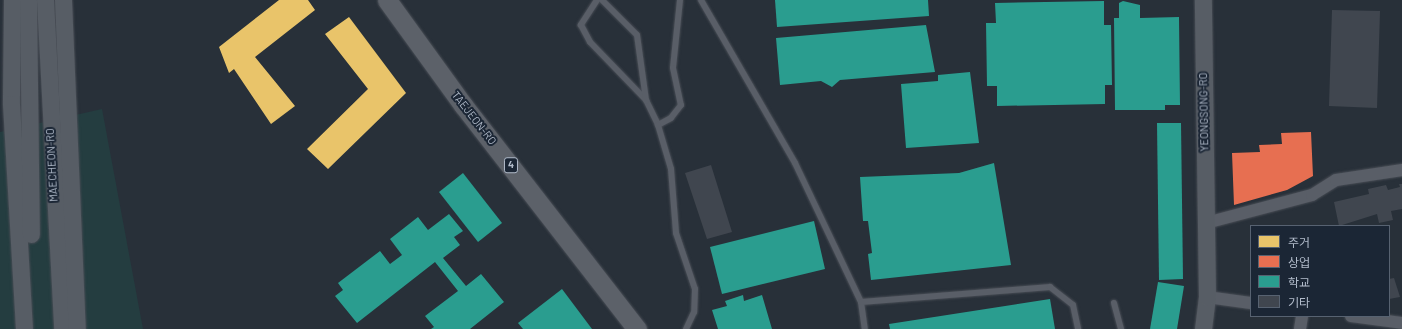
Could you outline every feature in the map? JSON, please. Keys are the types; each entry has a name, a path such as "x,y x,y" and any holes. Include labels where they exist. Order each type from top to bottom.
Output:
{"main road":[{"path":"12,0 11,104 24,329"},
{"name":"MAECHEON-RO","path":"28,0 34,329"},
{"name":"MAECHEON-RO","path":"45,0 62,329"},
{"path":"63,0 77,329"},
{"name":"TAEJEON-RO","path":"387,0 463,105 637,329"},
{"name":"YEONGSONG-RO","path":"1203,0 1207,297 1203,329"}],"street":[{"path":"1206,223 1312,195 1336,180 1402,170"},
{"path":"1207,297 1250,303"},
{"path":"1300,329 1302,317"},
{"path":"1358,317 1402,323"}],"lane":[{"path":"597,0 581,25 590,42 646,100"},
{"path":"602,0 637,35 646,100 658,125 671,169 676,233 695,289 694,312 686,329"},
{"path":"658,125 671,118 681,106 673,68 680,0"},
{"path":"701,0 766,108 861,302 865,329"},
{"path":"861,302 1050,287 1073,305 1078,329"},
{"path":"1114,303 1121,329"}],"green space":[{"path":"102,109 143,329 0,329 0,132"}],"building: 주거":[{"path":"279,0 308,0 315,10 255,57 295,106 271,124 234,69 229,73 219,47"},
{"path":"349,17 406,93 328,169 307,149 368,89 325,34"}],"building: 상업":[{"path":"1311,132 1313,176 1287,190 1234,205 1232,153 1260,152 1259,145 1282,144 1281,133"}],"building: 학교":[{"path":"775,0 928,0 929,16 777,27"},
{"path":"1104,1 1104,25 1111,25 1112,85 1105,85 1105,104 997,106 997,86 987,86 986,23 996,23 995,3"},
{"path":"1123,1 1140,5 1140,18 1179,17 1180,105 1165,105 1165,110 1115,110 1114,18 1119,18 1119,3"},
{"path":"926,25 935,72 840,80 832,87 821,81 780,85 776,38"},
{"path":"970,72 979,143 906,148 901,84 938,81 938,75"},
{"path":"1157,123 1181,123 1183,279 1159,280"},
{"path":"994,163 1011,265 871,280 868,254 872,253 868,221 863,221 860,177 959,173"},
{"path":"463,173 502,223 478,242 439,192"},
{"path":"449,214 463,231 454,237 460,245 443,258 466,286 481,274 504,302 470,329 431,329 434,327 425,316 458,291 435,262 357,323 335,296 343,290 338,283 380,251 390,264 402,255 390,239 418,217 428,230"},
{"path":"814,221 825,269 722,294 710,247"},
{"path":"1158,282 1184,286 1177,329 1150,329"},
{"path":"562,289 592,329 523,329 518,323"},
{"path":"743,295 744,301 762,295 772,329 718,329 712,310 727,306 725,301"},
{"path":"1050,299 1055,329 890,329 889,324"}],"building: 기타":[{"path":"1332,10 1380,11 1377,108 1329,106"},
{"path":"711,165 732,232 707,239 685,173"},
{"path":"1399,184 1402,184 1402,209 1391,211 1393,220 1379,223 1377,214 1339,225 1334,202 1369,194 1368,189 1386,185 1388,190 1400,187"},
{"path":"1394,278 1400,297 1390,299 1390,279"}]}
